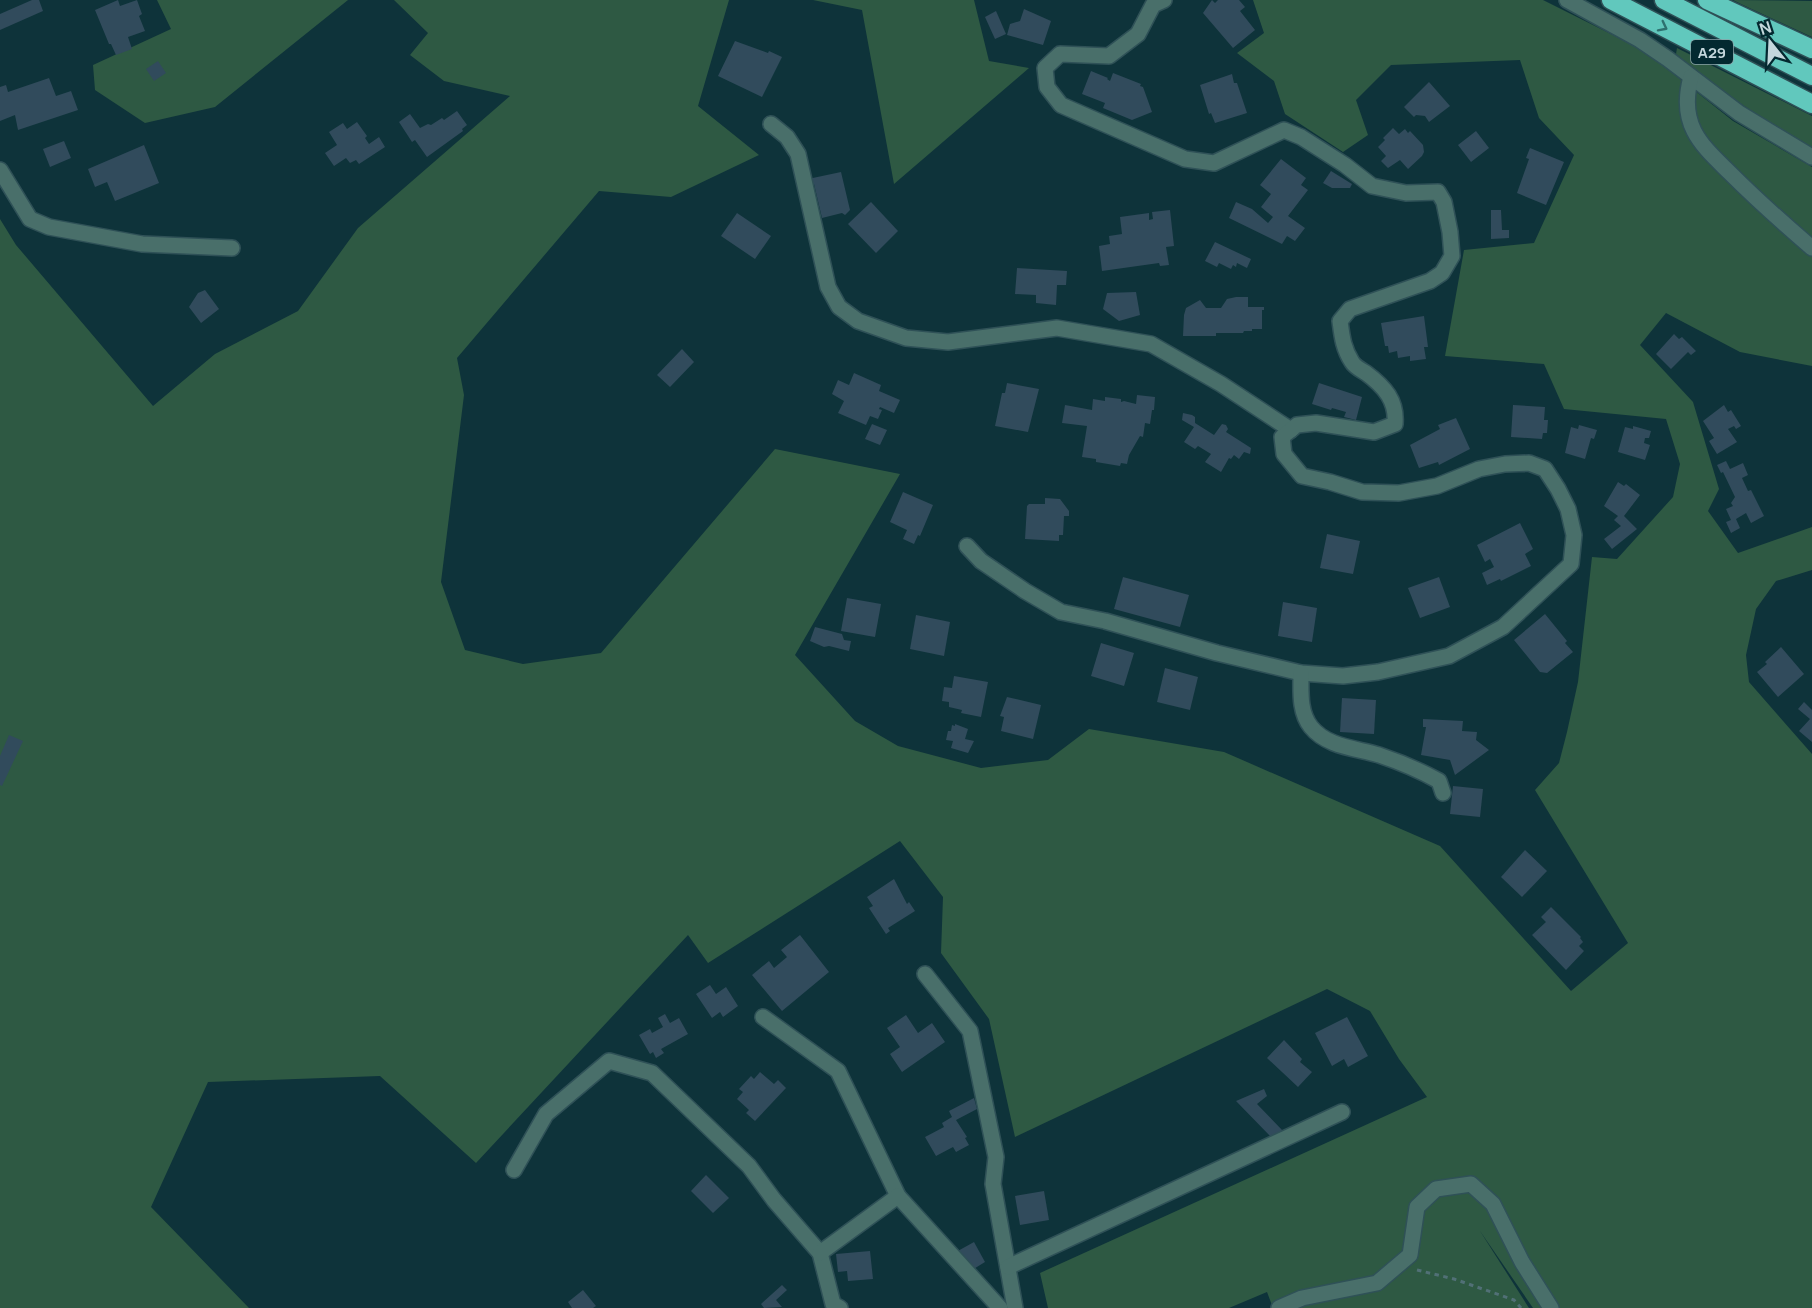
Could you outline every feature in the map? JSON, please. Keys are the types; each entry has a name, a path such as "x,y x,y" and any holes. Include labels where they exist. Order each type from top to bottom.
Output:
{"highway":[{"name":"A29","path":"1611,0 1812,104"},
{"name":"A29","path":"1664,0 1812,76"},
{"path":"1707,0 1812,49"}],"street":[{"path":"967,546 981,561 1060,612 1105,621 1217,653 1301,673 1343,676 1378,672 1449,656 1503,627 1571,564 1574,536 1568,510 1545,469 1529,463 1505,464 1479,469 1437,486 1399,493 1362,492 1302,476 1284,454 1282,437 1297,425 1316,423 1374,432 1395,424 1396,413 1389,393 1353,364 1343,346 1340,321 1350,309 1430,281 1442,273 1452,256 1444,202 1438,192 1406,193 1372,186 1345,165 1301,137 1284,130 1214,163 1185,159 1061,105 1047,87 1045,68 1060,54 1109,56 1138,34 1153,5 1164,0"},
{"path":"1567,0 1641,40 1739,113 1812,157"},
{"path":"1691,77 1686,92 1687,107 1689,120 1700,141 1744,187 1812,248"},
{"path":"771,124 787,137 798,154 828,287 839,307 858,321 906,338 948,342 1057,328 1151,344 1221,384 1291,430"},
{"path":"0,170 30,219 49,227 142,244 232,248"},
{"path":"1301,673 1301,701 1311,727 1331,743 1377,754 1414,767 1439,781 1443,793"},
{"path":"925,974 970,1031 996,1157 993,1184 1015,1308"},
{"path":"763,1017 838,1071 898,1196 1000,1308"},
{"path":"514,1170 546,1114 609,1061 652,1073 749,1166 774,1200 820,1254 833,1304 840,1308"},
{"path":"1008,1267 1342,1112"},
{"path":"1279,1308 1302,1298 1377,1283 1410,1255 1417,1207 1436,1189 1471,1184 1493,1204 1522,1262 1551,1308"},
{"path":"820,1254 898,1196"}],"path":[{"path":"1400,1264 1514,1300 1521,1308"}],"green space":[{"path":"157,0 348,0 215,107 145,123 95,90 93,65 171,29"},
{"path":"394,0 729,0 698,106 759,155 671,197 599,191 457,358 464,395 441,582 465,650 523,664 601,653 775,449 900,474 795,655 855,721 898,746 981,768 1048,760 1089,729 1224,752 1440,846 1571,991 1628,943 1535,790 1559,763 1567,732 1578,682 1592,557 1617,559 1673,497 1680,464 1666,419 1564,409 1544,364 1445,356 1464,250 1534,243 1574,155 1539,118 1520,60 1391,65 1356,100 1368,135 1343,152 1285,114 1274,81 1237,53 1264,33 1253,0 1543,0 1645,51 1733,121 1812,167 1812,366 1740,352 1666,313 1640,345 1693,402 1719,489 1708,511 1738,553 1812,527 1812,570 1776,581 1756,609 1746,655 1749,682 1812,754 1812,1308 1533,1308 1480,1231 1529,1308 1273,1308 1267,1292 1229,1308 1048,1308 1040,1273 1427,1097 1399,1059 1370,1011 1327,989 1015,1137 989,1019 941,953 943,897 900,841 708,963 688,935 476,1163 380,1076 208,1082 151,1207 249,1308 0,1308 0,219 16,245 153,406 215,354 298,311 358,228 510,96 444,81 410,55 428,33"},
{"path":"813,0 974,0 989,61 1029,68 894,184 862,10"},
{"path":"1733,0 1812,1 1812,37 1743,5"},
{"path":"1677,48 1812,116 1812,148 1725,93 1676,54"}],"building":[{"path":"32,0 39,0 43,11 0,30 0,14"},
{"path":"118,0 120,6 137,0 142,14 139,16 145,31 128,37 132,49 116,55 95,10"},
{"path":"1212,0 1215,3 1218,0 1239,0 1245,7 1240,11 1255,30 1233,48 1203,13"},
{"path":"1024,9 1051,21 1043,45 1007,35 1010,24 1020,21"},
{"path":"996,11 1006,34 995,39 985,17"},
{"path":"735,41 782,57 762,97 718,76"},
{"path":"158,61 166,73 154,81 146,69"},
{"path":"1091,71 1110,81 1113,73 1141,84 1152,112 1132,120 1103,108 1105,103 1082,94"},
{"path":"1232,74 1247,113 1215,123 1211,113 1209,114 1200,85"},
{"path":"49,78 56,96 71,91 78,110 18,130 15,115 0,121 0,87 6,85 8,92"},
{"path":"1429,82 1450,106 1429,122 1425,116 1416,115 1414,117 1404,107"},
{"path":"457,111 467,125 462,129 463,131 427,157 415,140 412,142 399,122 410,114 420,128 431,125 442,118 444,120"},
{"path":"357,122 367,136 365,138 369,144 379,137 385,147 359,164 356,160 350,163 346,158 334,166 325,153 337,145 329,132 343,123 347,129"},
{"path":"1393,128 1399,134 1405,129 1408,133 1410,131 1423,145 1422,156 1408,169 1400,160 1388,168 1381,161 1386,156 1378,147"},
{"path":"1476,131 1489,148 1471,162 1458,145"},
{"path":"64,141 71,158 50,167 43,149"},
{"path":"144,145 159,183 115,201 107,182 95,187 88,169"},
{"path":"1530,148 1564,162 1546,205 1517,193 1529,159 1526,158"},
{"path":"1281,159 1306,178 1301,185 1308,190 1288,216 1305,228 1295,241 1287,236 1282,244 1229,218 1236,202 1252,209 1268,223 1273,217 1261,207 1271,194 1260,185"},
{"path":"1331,171 1352,184 1350,188 1332,188 1323,183"},
{"path":"841,172 850,210 845,215 842,213 822,218 814,184 809,185 808,179"},
{"path":"871,202 898,231 876,253 848,224"},
{"path":"1170,210 1174,246 1166,247 1169,265 1160,266 1159,263 1102,271 1099,246 1110,244 1109,236 1122,234 1120,217 1149,213 1149,220 1153,219 1152,212"},
{"path":"1491,210 1501,210 1502,230 1509,230 1509,238 1491,239"},
{"path":"737,213 771,236 755,259 721,236"},
{"path":"1215,242 1251,259 1247,268 1237,263 1236,267 1233,265 1231,269 1219,263 1217,267 1205,261"},
{"path":"1017,268 1067,271 1066,285 1057,285 1056,305 1036,303 1036,295 1015,294"},
{"path":"205,290 219,309 201,323 189,307 198,293"},
{"path":"1136,292 1140,315 1119,321 1103,309 1107,293"},
{"path":"1248,297 1248,307 1264,307 1262,329 1252,329 1252,331 1243,333 1216,333 1216,336 1183,336 1186,308 1200,300 1206,308 1221,308 1227,299"},
{"path":"1424,316 1428,347 1424,347 1426,359 1410,361 1410,356 1398,358 1397,351 1389,353 1388,346 1385,346 1381,323"},
{"path":"1674,334 1679,339 1682,337 1696,351 1691,355 1688,352 1671,369 1656,354"},
{"path":"682,349 694,362 670,387 657,375"},
{"path":"854,373 881,385 879,391 900,400 894,413 880,407 879,409 882,410 878,419 870,416 866,425 838,413 844,401 832,394 838,380 849,385"},
{"path":"1007,383 1039,389 1028,432 995,426 1002,393 1005,393"},
{"path":"1319,383 1362,397 1356,420 1344,417 1346,412 1312,404"},
{"path":"1137,395 1155,397 1154,410 1152,410 1150,424 1145,423 1143,437 1140,436 1129,455 1127,464 1121,463 1120,466 1082,457 1087,426 1062,423 1065,405 1092,410 1093,399 1105,401 1105,397 1136,404"},
{"path":"1513,405 1545,407 1544,420 1548,420 1547,433 1543,433 1542,439 1511,437"},
{"path":"1724,405 1728,412 1731,410 1741,426 1728,429 1737,442 1717,454 1709,441 1714,438 1703,421"},
{"path":"1183,413 1195,417 1195,423 1214,435 1222,424 1226,425 1228,429 1226,432 1251,448 1250,454 1244,452 1239,459 1234,455 1231,459 1229,458 1221,472 1205,462 1211,454 1198,446 1195,449 1184,442 1194,427 1182,420"},
{"path":"1456,418 1470,449 1439,465 1438,462 1419,468 1410,445 1440,429 1438,425"},
{"path":"872,424 887,430 880,445 865,439"},
{"path":"1579,425 1597,430 1594,439 1591,438 1585,459 1565,453 1571,427 1578,429"},
{"path":"1633,426 1651,431 1649,438 1645,438 1644,443 1650,445 1645,460 1618,452 1625,427 1633,429"},
{"path":"1726,461 1730,469 1743,463 1748,475 1742,478 1764,516 1751,523 1746,513 1736,519 1740,528 1731,533 1726,522 1731,520 1726,509 1733,506 1731,503 1735,497 1717,465"},
{"path":"1618,482 1624,486 1626,484 1640,495 1624,516 1637,529 1612,549 1604,539 1621,526 1614,520 1618,516 1604,506"},
{"path":"903,492 933,505 920,536 918,535 914,544 903,539 907,530 890,522"},
{"path":"1045,498 1060,499 1069,511 1069,516 1064,516 1063,535 1059,535 1059,541 1025,539 1027,506 1045,504"},
{"path":"1520,523 1533,549 1525,554 1531,566 1501,581 1500,579 1487,585 1482,573 1494,567 1490,559 1485,562 1477,545"},
{"path":"1327,534 1360,541 1353,574 1320,568"},
{"path":"1123,577 1189,595 1180,627 1114,609"},
{"path":"1439,577 1450,607 1420,618 1408,588"},
{"path":"847,598 881,604 875,637 841,631"},
{"path":"1283,602 1317,608 1312,642 1278,636"},
{"path":"1545,614 1573,652 1547,673 1540,672 1514,640"},
{"path":"916,615 950,622 944,656 910,649"},
{"path":"815,627 842,634 844,640 851,641 849,651 824,647 810,641"},
{"path":"1101,643 1134,653 1124,686 1091,676"},
{"path":"1781,647 1804,674 1778,697 1757,672"},
{"path":"1165,668 1198,677 1190,710 1157,702"},
{"path":"954,676 988,682 981,717 961,713 962,710 949,707 949,702 942,701 944,687 952,688"},
{"path":"1007,697 1041,705 1033,739 1001,731 1004,717 1000,716"},
{"path":"1342,698 1376,700 1374,734 1340,732"},
{"path":"1804,702 1812,710 1812,742 1799,731 1810,719 1798,709"},
{"path":"1423,719 1463,721 1462,731 1477,732 1476,740 1489,750 1455,775 1450,760 1421,755 1426,727 1423,727"},
{"path":"955,724 968,729 965,739 974,741 968,753 951,748 953,741 946,740 948,731 951,731 952,725 955,726"},
{"path":"9,735 23,741 2,786 0,785 0,756"},
{"path":"1453,786 1483,789 1480,817 1450,814"},
{"path":"1525,850 1547,871 1522,897 1501,877"},
{"path":"894,879 907,904 909,902 915,911 888,928 890,931 886,934 869,908 873,906 867,897"},
{"path":"1551,907 1581,937 1583,942 1579,946 1584,951 1566,970 1532,935 1546,922 1541,917"},
{"path":"800,935 829,972 782,1011 752,975 769,961 774,968 787,957 781,950"},
{"path":"710,985 716,994 726,987 738,1006 723,1017 720,1012 712,1018 696,994"},
{"path":"665,1014 670,1023 679,1018 688,1034 661,1049 664,1053 656,1058 653,1052 650,1054 639,1035 650,1029 652,1033 663,1027 658,1018"},
{"path":"906,1015 918,1033 932,1023 945,1042 902,1072 890,1054 900,1047 887,1028"},
{"path":"1347,1017 1368,1056 1348,1067 1344,1059 1332,1066 1315,1033"},
{"path":"1284,1040 1302,1059 1300,1062 1312,1072 1298,1087 1267,1058"},
{"path":"760,1072 774,1084 778,1080 786,1088 755,1121 746,1113 749,1110 737,1099 743,1092 739,1089 751,1076 754,1079"},
{"path":"1264,1089 1267,1096 1257,1104 1283,1131 1271,1137 1236,1101"},
{"path":"974,1098 977,1109 956,1120 967,1137 965,1138 969,1145 956,1152 953,1147 936,1156 925,1137 944,1127 942,1123 952,1117 949,1111"},
{"path":"706,1175 729,1198 713,1213 691,1191"},
{"path":"1044,1191 1049,1220 1020,1225 1015,1196"},
{"path":"974,1242 985,1262 972,1270 956,1252"},
{"path":"870,1251 873,1279 848,1281 847,1271 838,1272 836,1254"},
{"path":"782,1285 787,1290 776,1300 782,1307 764,1308 761,1304"},
{"path":"583,1290 596,1306 572,1308 568,1302"}]}
